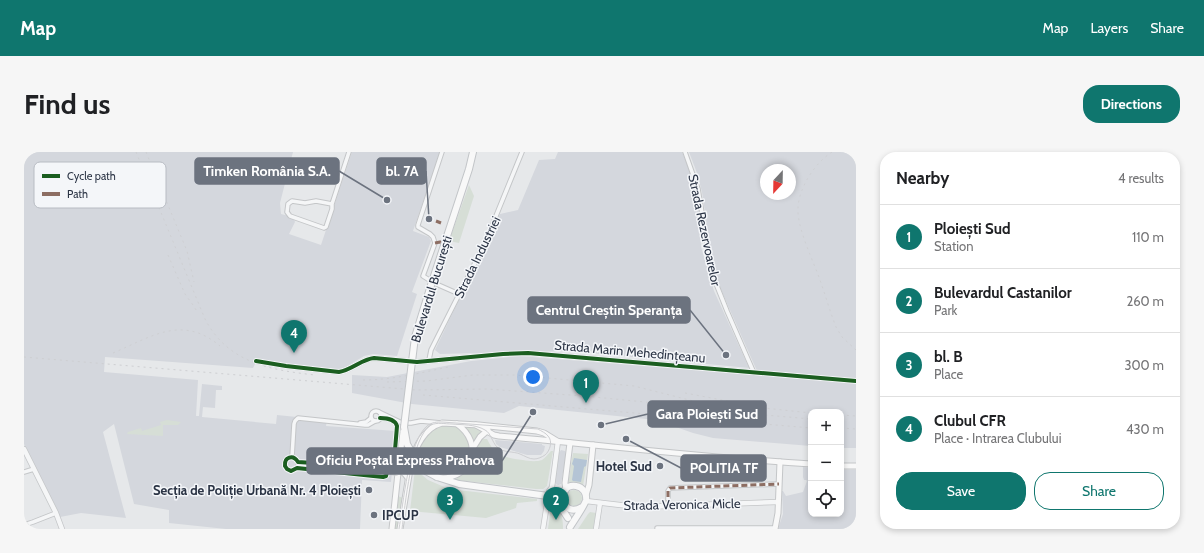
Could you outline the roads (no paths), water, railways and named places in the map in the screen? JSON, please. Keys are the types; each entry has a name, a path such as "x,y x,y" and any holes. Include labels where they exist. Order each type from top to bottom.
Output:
{"main road":[{"name":"Bulevardul București","path":"473,152 469,169 416,330 402,425 407,444 415,458 426,471 437,477 460,484 548,497 565,506"},
{"name":"Bulevardul București","path":"469,169 477,152"},
{"path":"400,529 409,465 423,437 433,426 442,423 537,431 544,433 558,441"},
{"path":"456,424 466,432 473,448"},
{"path":"392,529 402,425"},
{"path":"476,425 486,431 500,436 698,456 808,464"},
{"path":"437,477 454,476 461,472 468,465 473,448 480,437 492,427"},
{"path":"570,443 565,490 562,497 570,528"},
{"path":"570,528 586,498 589,485 593,445"},
{"path":"775,529 780,462"},
{"path":"844,466 856,466"},
{"path":"565,490 569,487 576,486 583,490 586,498"},
{"name":"Bulevardul București","path":"548,497 565,490"},
{"path":"548,497 562,509 568,518"},
{"path":"565,506 572,510 582,507"}],"street":[{"path":"332,204 316,201 305,203 292,201 288,204 288,212 290,216 325,228 349,152"},
{"path":"442,152 418,225 418,227 433,237 435,243 423,276 434,283 459,294"},
{"name":"Strada Industriei","path":"429,360 433,347 488,236 522,152"},
{"name":"Strada Rezervoarelor","path":"686,152 699,194 711,267 715,281 754,373"},
{"name":"Strada Marin Mehedințeanu","path":"256,361 339,372 368,359 379,358 417,362 528,353 856,381"},
{"path":"373,419 371,414 376,411 402,425"},
{"path":"379,412 381,415 380,418"},
{"path":"292,457 295,422 298,418 354,424 364,423 373,419 378,420 380,418 394,421 396,423 394,464 408,480"},
{"path":"423,437 429,427 429,424 426,422"},
{"path":"397,426 411,423 442,423"},
{"path":"543,529 549,491 552,487 558,441"},
{"path":"24,449 56,513 62,529"},
{"path":"292,457 286,460 285,463 285,467 291,471 298,465 388,468 394,464 409,465"},
{"path":"292,457 295,458 298,465"},
{"path":"298,465 398,474"},
{"path":"298,465 370,476 386,476 388,474 388,468"},
{"path":"370,476 376,472 378,467"},
{"path":"24,472 34,469"},
{"path":"376,472 379,476"},
{"path":"668,506 668,491 670,488 779,484"},
{"name":"Strada Veronica Micle","path":"586,498 600,503 631,506 778,502"},
{"path":"596,529 600,503"},
{"path":"24,525 56,513"},
{"path":"656,528 775,529"}],"water":[{"path":"574,458 587,460 581,482 572,480 574,466 572,464"}],"tram line":[{"path":"399,529 411,458 421,433 427,426 434,422 442,422 538,429 550,438 550,446 547,453 540,458 532,459 517,453 499,449 487,431 481,428 468,425 441,423 431,425 424,432 418,443 414,457 407,490 402,529"}],"railway":[{"path":"136,152 140,162"},
{"path":"146,152 150,162"},
{"path":"832,152 820,162 809,176 801,192 798,215 804,240 820,279 836,327 842,337 856,350"},
{"path":"166,200 187,251 194,282"},
{"path":"159,208 205,319 214,334 238,355 252,362 266,367 315,375"},
{"path":"168,255 185,294 198,313"},
{"path":"113,353 154,335 179,330 193,331 206,336 220,346"},
{"path":"24,357 416,390 487,389 584,396 707,410 808,419"},
{"path":"363,380 374,380 416,374 448,367"},
{"path":"387,382 426,381 473,375 515,375 634,386 713,406"},
{"path":"685,393 764,408 808,413"},
{"path":"423,395 808,428"},
{"path":"844,415 856,416"},
{"path":"844,428 856,429"}],"place":[{"name":"Timken România S.A.","path":"387,200"},
{"name":"bl. 7A","path":"429,219"},
{"name":"Clubul CFR","path":"294,353"},
{"name":"Centrul Creștin Speranța","path":"726,355"},
{"name":"Ploiești Sud","path":"586,403"},
{"name":"Oficiu Poștal Express Prahova","path":"533,412"},
{"name":"Gara Ploiești Sud","path":"601,425"},
{"name":"POLITIA TF","path":"626,439"},
{"name":"Hotel Sud","path":"660,466"},
{"name":"Secția de Poliție Urbană Nr. 4 Ploiești","path":"369,490"},
{"name":"IPCUP","path":"374,515"},
{"name":"bl. B","path":"450,520"},
{"name":"Bulevardul Castanilor","path":"556,520"}]}
